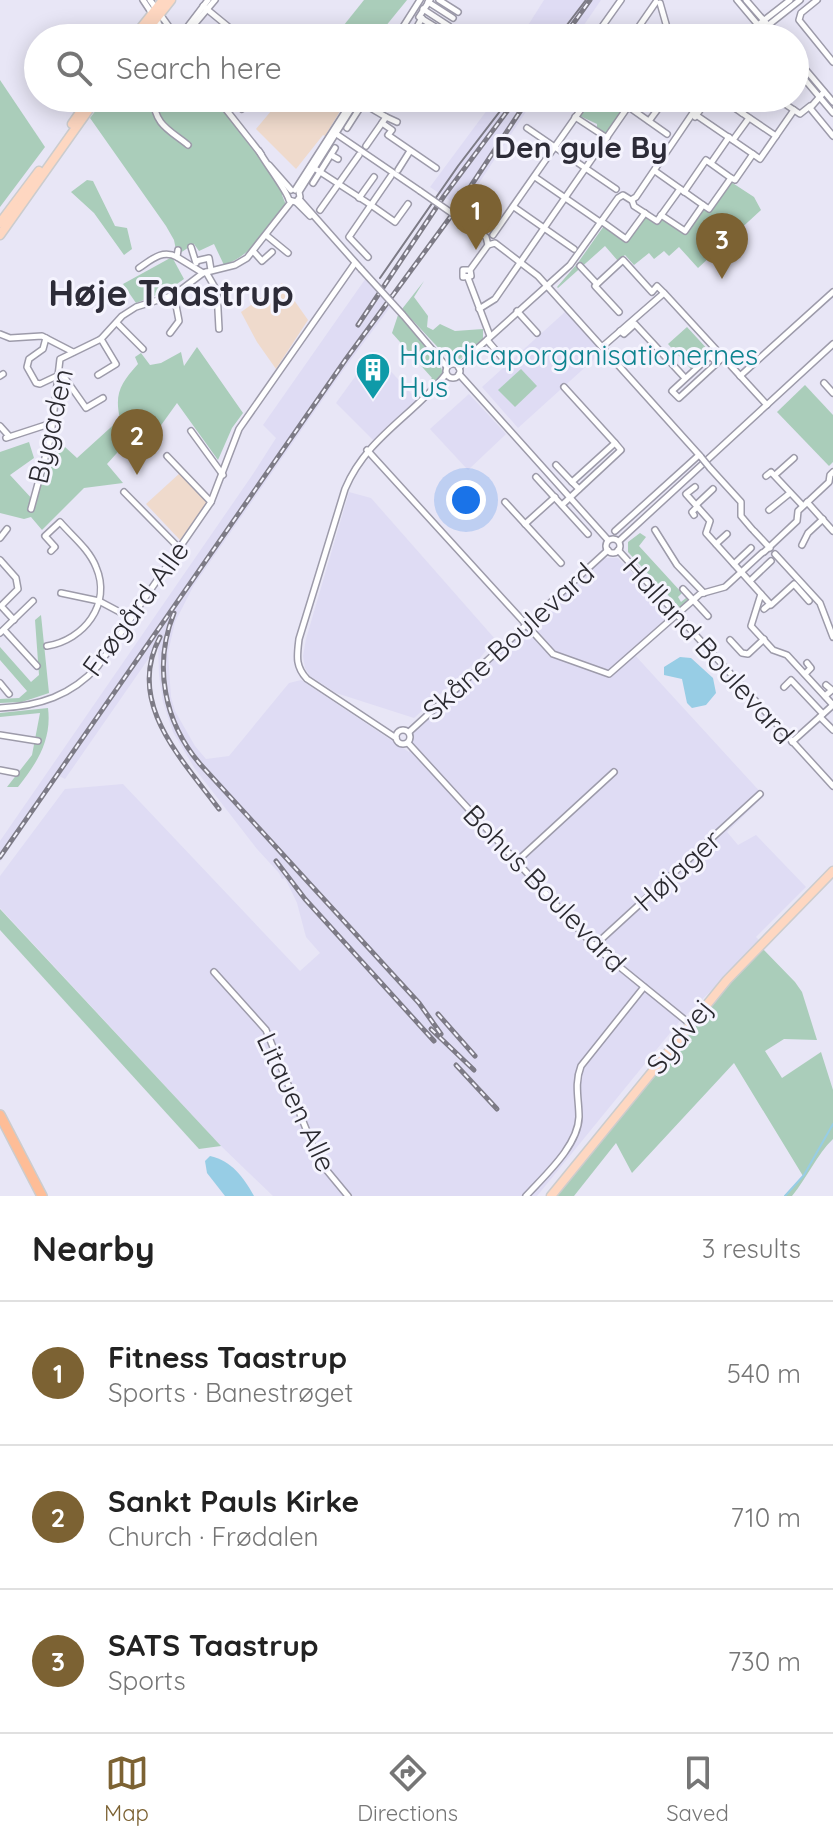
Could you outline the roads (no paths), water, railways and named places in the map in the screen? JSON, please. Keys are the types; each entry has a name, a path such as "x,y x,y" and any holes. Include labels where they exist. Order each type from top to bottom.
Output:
{"highway":[{"path":"0,1115 42,1196"}],"main road":[{"path":"150,24 163,0"},
{"path":"146,24 171,0"},
{"path":"0,223 80,112"},
{"path":"0,235 87,112"},
{"name":"Sydvej","path":"551,1196 689,1023 833,871"}],"street":[{"path":"143,0 166,24"},
{"path":"150,0 161,24"},
{"path":"205,8 208,0"},
{"path":"192,24 215,0"},
{"path":"439,0 458,12"},
{"path":"604,24 621,0"},
{"path":"737,0 757,24"},
{"path":"746,0 766,22"},
{"path":"764,24 790,0"},
{"path":"766,22 800,0"},
{"path":"802,24 799,20 801,13 817,0"},
{"path":"431,24 419,17 429,1 453,18"},
{"path":"641,24 658,1"},
{"path":"658,1 665,24"},
{"path":"405,24 419,3 424,10 446,24"},
{"path":"205,8 225,24"},
{"path":"419,24 422,18"},
{"path":"809,32 833,62"},
{"path":"809,76 833,113"},
{"path":"809,81 833,102"},
{"path":"822,94 810,106 833,136"},
{"path":"154,112 158,121 188,145"},
{"name":"Halland Boulevard","path":"228,112 324,229 608,540"},
{"path":"313,183 315,168 334,132 349,112"},
{"path":"347,128 353,112"},
{"path":"374,112 392,130 388,135 436,168"},
{"path":"505,361 488,338 468,278 463,277 462,273 464,269 470,270 491,244 490,236 514,207 579,112"},
{"path":"479,309 495,299 625,112"},
{"path":"636,112 667,134"},
{"path":"649,121 656,112"},
{"path":"632,200 696,112"},
{"path":"676,140 697,112"},
{"path":"696,115 760,159 793,112"},
{"path":"742,113 776,136"},
{"path":"575,117 607,138"},
{"path":"632,200 634,206 657,221 749,118"},
{"path":"384,120 397,122"},
{"path":"366,146 384,120"},
{"path":"527,128 616,189"},
{"path":"334,132 463,221 490,236"},
{"path":"315,168 335,148"},
{"path":"398,170 410,151"},
{"path":"708,162 735,180 753,154"},
{"path":"331,155 338,159"},
{"path":"320,210 359,155"},
{"path":"315,168 395,222 408,204"},
{"name":"Bygaden","path":"31,509 51,438 60,359 101,339 136,307 174,295 207,272 235,265 253,251 315,168"},
{"path":"654,171 709,209 731,178"},
{"path":"368,257 349,237 391,176"},
{"path":"359,198 374,177"},
{"path":"535,177 626,239 645,213"},
{"path":"397,735 403,730 409,732 411,739 408,743 400,744 397,735 299,671 296,658 299,639 345,489 367,450 570,265 619,196 632,200"},
{"path":"661,215 685,231 703,205"},
{"path":"514,207 574,249"},
{"path":"266,235 288,253"},
{"path":"491,244 521,262 547,286 741,502 741,516 769,551 820,603 833,637"},
{"path":"191,247 196,264"},
{"name":"Bygaden","path":"253,251 262,261 272,252"},
{"path":"139,268 157,255 177,254 207,272 217,291 219,329"},
{"path":"196,264 209,258 207,272"},
{"path":"597,284 623,260 652,292 657,286 664,293 767,405"},
{"name":"Frøgård Alle","path":"0,708 37,705 72,689 98,666 211,502 239,429 355,263"},
{"path":"580,266 619,312"},
{"path":"740,376 833,292"},
{"path":"602,347 664,293"},
{"path":"170,333 179,321 174,295"},
{"path":"517,311 537,333"},
{"path":"117,323 143,349"},
{"path":"620,331 624,334 635,324 685,378"},
{"path":"0,334 10,338 37,335 73,352"},
{"path":"46,338 43,349 29,359 27,367 36,383 40,384 60,372 86,408 103,398"},
{"path":"98,375 116,364 101,339"},
{"name":"Skåne Boulevard","path":"619,541 833,344"},
{"path":"717,363 710,356 672,391 679,398 717,363 723,357"},
{"path":"824,383 833,393"},
{"path":"562,505 621,450 564,387"},
{"path":"0,426 7,437 52,423"},
{"path":"191,431 223,475"},
{"path":"572,482 615,443"},
{"path":"367,450 556,656 609,674 693,600 725,587 769,551 797,521 803,506 829,482 833,472"},
{"path":"167,456 211,502"},
{"path":"615,531 700,456"},
{"path":"775,475 794,458"},
{"path":"556,465 579,489"},
{"path":"766,476 771,472 775,475 803,506 823,519 833,531"},
{"path":"536,477 588,534"},
{"path":"695,487 686,494 710,521 706,533 770,604"},
{"path":"694,515 692,512 696,506 713,489"},
{"path":"124,492 179,548"},
{"path":"769,510 790,493"},
{"path":"525,524 555,497"},
{"path":"505,502 561,563"},
{"path":"802,545 808,533 823,519"},
{"path":"47,646 62,643 78,634 90,621 99,601 99,577 94,562 58,521 43,534 55,547 51,551"},
{"path":"0,538 7,529"},
{"path":"655,530 677,565 704,593"},
{"path":"714,545 727,534"},
{"path":"614,538 619,541 618,550 613,553 608,550 608,540 614,538"},
{"path":"734,564 751,548"},
{"name":"Skåne Boulevard","path":"409,732 608,550"},
{"name":"Halland Boulevard","path":"618,550 833,786"},
{"path":"0,560 16,578 18,589 0,605 14,620"},
{"path":"750,581 771,561"},
{"path":"764,609 794,584 809,601"},
{"path":"683,589 708,616"},
{"path":"61,593 99,601 131,618"},
{"path":"761,594 751,626 773,650 787,655 833,705 792,742"},
{"path":"33,601 2,632 33,658 37,666"},
{"path":"730,640 742,653 748,654 764,639"},
{"path":"805,674 811,668 807,663"},
{"path":"784,687 791,680 833,730"},
{"path":"0,683 9,694"},
{"path":"825,696 832,690 826,685"},
{"path":"0,735 35,741"},
{"name":"Bohus Boulevard","path":"408,743 594,946 689,1023"},
{"path":"0,770 13,774"},
{"path":"516,862 614,772"},
{"name":"Højager","path":"594,946 760,794"},
{"name":"Litauen Alle","path":"214,972 266,1030 314,1151 327,1173 348,1196"},
{"path":"526,1196 575,1134 579,1116 577,1080 581,1066 644,987"}],"water":[{"path":"680,657 691,658 713,678 716,693 706,705 692,708 687,703 682,679 664,675 664,667"},
{"path":"210,1156 224,1161 236,1171 254,1196 225,1196 207,1173 205,1161"}],"waterway":[{"path":"785,1196 804,1175 833,1124"}],"tram line":[{"path":"568,24 586,0"},
{"path":"380,278 499,112"}],"railway":[{"path":"573,24 590,0"},
{"path":"358,325 444,196 507,112"},
{"path":"0,857 346,359 451,216 520,112"},
{"path":"174,613 164,653 164,673 170,711 188,748 419,1003 441,1034"},
{"path":"160,637 151,661 149,685 154,707 162,729 175,750 219,809"},
{"path":"276,861 305,899 434,1041"},
{"path":"438,1014 475,1056"},
{"path":"431,1029 474,1070"},
{"path":"456,1065 497,1109"}],"place":[{"name":"Fitness Taastrup","path":"476,250"},
{"name":"SATS Taastrup","path":"722,279"},
{"name":"Handicaporganisationernes Hus","path":"373,401"},
{"name":"Sankt Pauls Kirke","path":"137,475"}],"district":[{"name":"Den gule By","path":"581,147"},
{"name":"Høje Taastrup","path":"171,292"}]}
